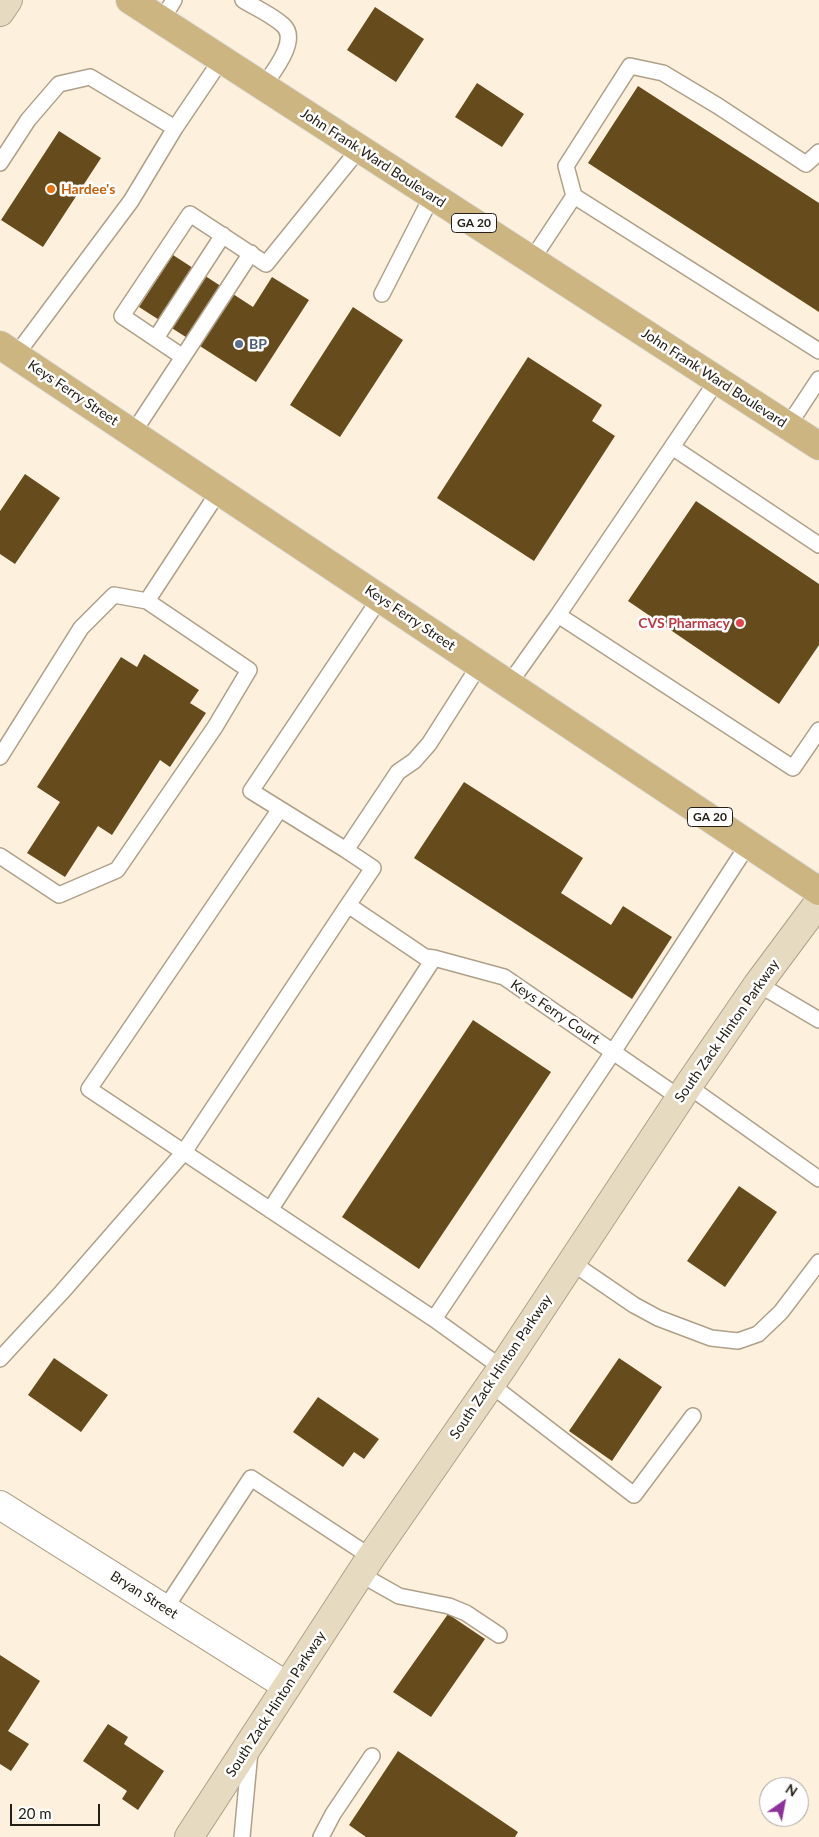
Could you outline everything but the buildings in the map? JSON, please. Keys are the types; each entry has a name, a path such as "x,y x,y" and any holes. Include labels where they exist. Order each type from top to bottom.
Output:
{"main road":[{"path":"0,12 8,0"},
{"name":"John Frank Ward Boulevard","path":"130,0 167,10 221,60 531,261 718,379 819,446"},
{"name":"Keys Ferry Street","path":"8,350 819,891"},
{"name":"South Zack Hinton Parkway","path":"189,1837 366,1565 496,1376 684,1092 758,984 819,902"}],"street":[{"name":"Bryan Street","path":"0,1505 287,1686"}],"lane":[{"path":"243,0 284,26 289,36 287,48 263,87"},
{"path":"8,350 131,201 175,128 221,60"},
{"path":"819,152 812,167 663,73 630,66 566,166 574,196 819,351"},
{"path":"0,163 28,120 59,84 90,77 175,128"},
{"path":"183,357 122,316 190,214 266,264 359,149"},
{"path":"382,294 432,196"},
{"path":"531,261 574,196"},
{"path":"156,338 223,235"},
{"path":"133,434 250,253"},
{"path":"509,684 718,379"},
{"path":"788,426 819,379"},
{"path":"672,447 819,545"},
{"path":"147,601 219,491"},
{"path":"0,757 81,628 114,595 147,601 249,670 215,728 116,870 59,895 0,856"},
{"path":"0,1359 62,1292 184,1152 373,868 251,791 380,598"},
{"path":"556,618 558,615 793,768 819,730"},
{"path":"346,850 398,772 414,761 430,744 480,664"},
{"path":"280,809 89,1089 434,1319 496,1376 634,1494 693,1416"},
{"path":"434,1319 613,1052 749,843"},
{"name":"Keys Ferry Court","path":"348,905 425,957 504,977 613,1052 684,1092 819,1179"},
{"path":"270,1210 434,958"},
{"path":"758,984 819,1020"},
{"path":"572,1262 634,1305 658,1318 711,1338 738,1341 758,1334 780,1312 819,1262"},
{"path":"166,1609 251,1478 366,1565 399,1596 449,1606 466,1613 499,1635"},
{"path":"242,1837 250,1744"},
{"path":"321,1837 333,1814 372,1756"}],"place":[{"name":"Hardee's","path":"51,189"},
{"name":"BP","path":"239,344"},
{"name":"CVS Pharmacy","path":"740,623"}]}
